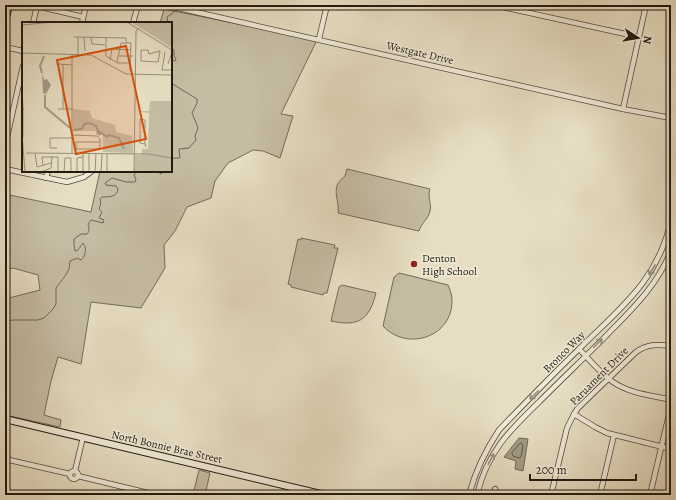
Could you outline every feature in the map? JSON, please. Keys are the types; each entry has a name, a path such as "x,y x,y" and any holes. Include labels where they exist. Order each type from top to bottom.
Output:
{"main road":[{"path":"5,22 9,5"},
{"name":"North Bonnie Brae Street","path":"5,419 325,495"}],"street":[{"path":"82,22 86,5"},
{"path":"134,22 138,5"},
{"name":"Westgate Drive","path":"165,5 623,109 671,118"},
{"path":"319,39 327,5"},
{"path":"493,5 638,37"},
{"path":"623,109 646,5"},
{"path":"33,22 37,6 83,17"},
{"path":"5,47 22,51"},
{"path":"5,146 22,70"},
{"path":"5,169 67,182 84,177 91,172"},
{"path":"46,178 48,172"},
{"name":"Bronco Way","path":"469,495 476,472 499,430 621,309 645,281 661,254 671,221"},
{"name":"Bronco Way","path":"477,495 486,469 503,438 647,294 661,273 671,251"},
{"name":"Paruament Drive","path":"551,495 567,428 574,414 608,378 640,349 655,344 671,346"},
{"path":"579,349 608,378 618,385 631,391 667,399 670,402 671,406 650,495"},
{"path":"574,414 595,427 614,435 671,449"},
{"path":"600,495 614,435"},
{"path":"78,476 77,472 75,471 83,437"},
{"path":"5,459 70,474 71,472 75,471"},
{"path":"70,474 70,477 73,479 78,476 148,494 158,495"},
{"path":"494,488 499,495"},
{"path":"5,494 9,495"}],"shaded area":[{"path":"164,9 317,40 281,114 293,116 280,158 263,151 253,150 228,163 215,181 211,198 187,207 175,231 164,245 165,268 141,308 91,302 81,364 58,357 51,381 44,415 61,420 60,427 5,415 5,299 40,290 38,275 13,268 5,271 5,194 91,212 100,172 172,172 172,22 160,22"},
{"path":"347,169 430,189 430,211 419,231 338,213 336,189 340,180 345,176"},
{"path":"301,238 335,245 334,248 338,248 327,293 324,293 323,295 291,287 291,285 288,284 298,239 301,240"},
{"path":"399,273 448,285 452,298 450,313 445,323 437,331 427,337 416,339 404,338 393,334 383,326 394,277"},
{"path":"342,285 376,293 370,310 356,322 341,323 331,321 339,287"},
{"path":"199,470 210,473 205,495 193,495"}],"water":[{"path":"519,438 528,439 523,471 515,469 516,461 504,457"}],"waterway":[{"path":"183,5 189,5"},
{"path":"168,22 167,17 173,13 174,10"},
{"path":"172,48 176,59 175,61 172,60"},
{"path":"172,84 197,99 197,103 192,113 198,128 195,136 196,140 189,148 179,149 180,158 172,159"},
{"path":"5,321 38,320 44,318 53,309 56,304 56,288 69,270 70,261 77,258 81,260 85,254 85,247 83,243 78,250 75,251 74,239 81,234 88,233 88,224 91,220 103,223 104,220 99,218 102,212 99,209 101,203 100,199 102,197 112,196 117,192 118,189 116,186 106,185 105,183 112,178 126,182 135,182 136,179 134,175 136,172"},
{"path":"151,172 158,172"},
{"path":"158,172 161,174 162,172"}],"place":[{"name":"Denton High School","path":"414,264"}]}
